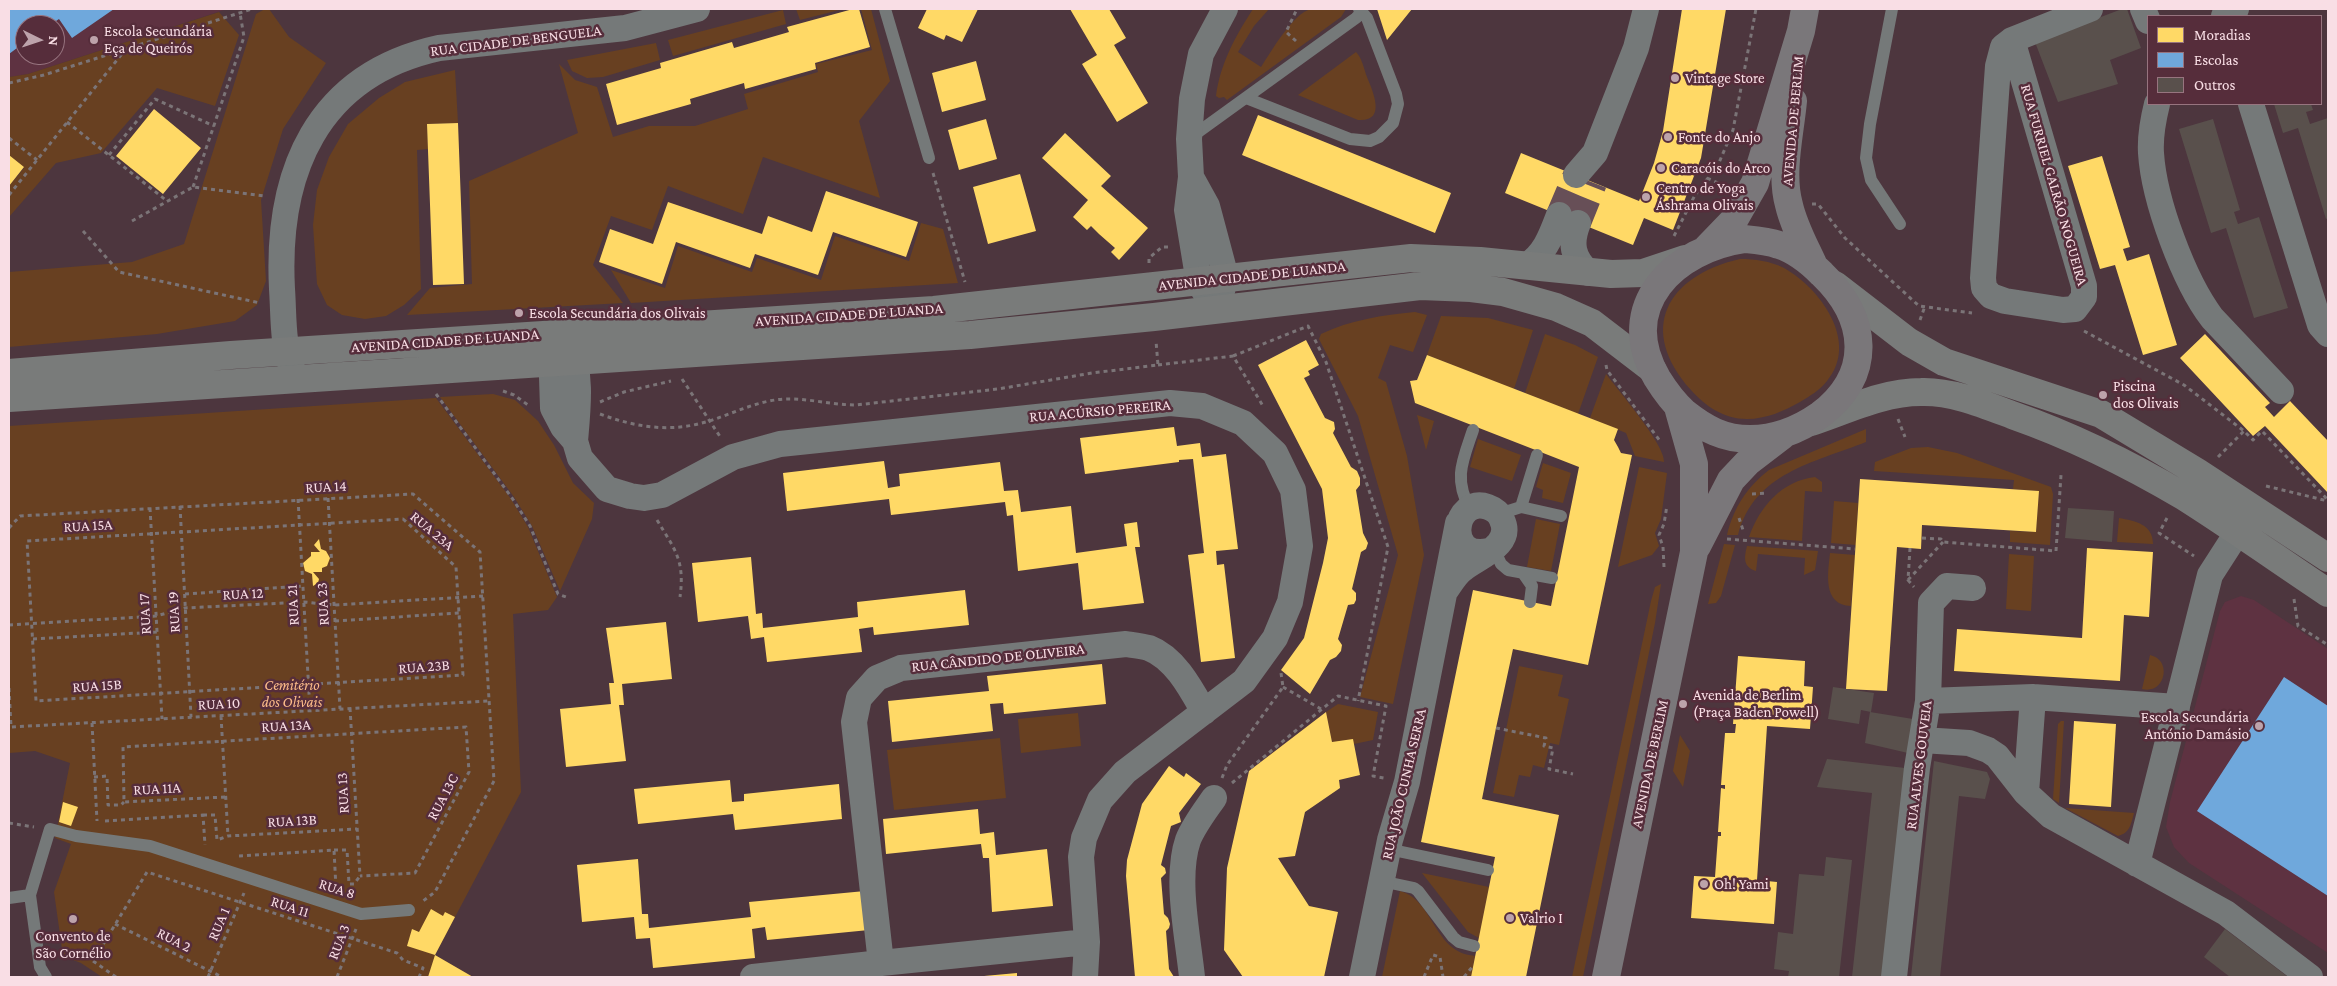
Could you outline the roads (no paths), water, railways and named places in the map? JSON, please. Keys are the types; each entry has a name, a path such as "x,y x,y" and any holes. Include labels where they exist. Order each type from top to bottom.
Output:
{"main road":[{"name":"AVENIDA DE BERLIM","path":"1606,977 1694,552 1694,464 1678,407 1652,369 1646,351 1643,331 1646,307 1653,291 1662,280 1696,254 1734,220 1748,198 1760,169 1803,20"},
{"name":"AVENIDA DE BERLIM","path":"1694,552 1731,480 1748,462 1829,408 1845,391 1855,374 1859,340 1856,324 1847,303 1823,274 1788,204 1786,184 1787,160 1803,20"},
{"path":"1696,254 1727,242 1745,239 1760,240 1779,245 1797,253 1909,342 1944,362 2066,400 2101,414 2197,472 2328,558"},
{"name":"AVENIDA CIDADE DE LUANDA","path":"9,373 566,332 934,310 1151,288 1411,258 1446,258 1588,273 1643,273 1662,268 1696,254"},
{"name":"AVENIDA CIDADE DE LUANDA","path":"9,398 944,337 1154,317 1420,286 1495,291 1556,307 1582,317 1652,369"},
{"path":"1678,407 1710,431 1723,436 1751,439 1799,427 1891,395 1922,392 1958,397 2048,428 2081,442 2182,496 2328,593"}],"street":[{"name":"RUA CIDADE DE BENGUELA","path":"296,379 294,351 298,255 279,198 324,116 339,98 361,80 395,60 439,48 625,28 697,9"},
{"path":"1212,281 1192,244 1187,210 1191,177 1189,139 1192,99 1201,54 1225,9"},
{"path":"1585,179 1636,48 1646,9"},
{"path":"2012,40 2090,9"},
{"name":"RUA FURRIEL GALRÃO NOGUEIRA","path":"2012,40 2084,286 2084,297 2075,309 2063,310 2005,301 1987,292 1983,283 1999,60 2003,46 2012,40"},
{"path":"2157,105 2151,136 2153,170 2171,234 2186,274 2198,298 2212,318 2281,391"},
{"path":"2251,105 2320,325 2328,334"},
{"path":"1191,177 1208,206 1212,281 1217,310"},
{"path":"1526,266 1534,261 1569,219 1573,249 1581,266 1588,273"},
{"name":"RUA ACÚRSIO PEREIRA","path":"566,332 565,361 552,377 572,409 575,441 580,458 607,489 630,496 644,498 662,494 733,457 780,444 1170,403 1202,406 1243,423 1275,453 1293,490 1300,546 1290,602 1275,638 1244,681 1126,772 1100,800 1084,838 1081,857 1088,942 1085,977"},
{"path":"1484,506 1510,510 1502,520 1503,539 1491,550 1476,552 1465,547 1458,536 1464,516 1484,506"},
{"name":"RUA JOÃO CUNHA SERRA","path":"1362,977 1388,849 1406,787 1446,590 1464,516"},
{"path":"2137,864 2210,575 2237,533"},
{"name":"RUA JOÃO CUNHA SERRA","path":"1446,590 1461,570 1491,550"},
{"name":"RUA ALVES GOUVEIA","path":"1894,977 1928,701 1931,603 1946,586 1973,588"},
{"name":"RUA CÂNDIDO DE OLIVEIRA","path":"881,963 854,722 859,698 877,678 901,668 1126,644 1149,648 1169,661 1191,688 1204,712"},
{"path":"1928,701 2033,697 2177,707"},
{"path":"2026,792 2033,697"},
{"path":"1922,740 1969,743 1988,750 1997,756 2026,792 2051,816 2226,913 2310,977"},
{"path":"1192,977 1183,886 1183,861 1193,830 1214,798"},
{"path":"754,977 1088,942"}],"lane":[{"path":"885,9 929,158"},
{"path":"1892,9 1870,124 1866,158 1871,180 1900,224"},
{"path":"1189,139 1356,18 1360,11 1368,18 1396,94 1397,114 1393,123 1383,134 1370,140 1350,139 1246,98"},
{"path":"1464,516 1460,472 1473,430"},
{"path":"1537,455 1510,510 1561,516"},
{"path":"1491,550 1504,567 1523,573 1552,578"},
{"path":"1523,573 1532,586 1530,602"},
{"name":"RUA 8","path":"30,895 53,829 97,839 150,846 361,914 409,910"},
{"path":"1388,849 1488,870"},
{"path":"1381,882 1414,888 1453,938 1459,942 1474,946"},
{"path":"9,898 30,895 40,967 46,977"}],"tunnel":[{"path":"1559,215 1576,175"},
{"path":"1578,223 1594,183"}],"place":[{"name":"Escola Secundária Eça de Queirós","path":"94,40"},
{"name":"Vintage Store","path":"1675,78"},
{"name":"Fonte do Anjo","path":"1668,137"},
{"name":"Caracóis do Arco","path":"1661,168"},
{"name":"Centro de Yoga Áshrama Olivais","path":"1646,197"},
{"name":"Escola Secundária dos Olivais","path":"519,313"},
{"name":"Piscina dos Olivais","path":"2103,395"},
{"name":"Avenida de Berlim (Praça Baden Powell)","path":"1683,704"},
{"name":"Escola Secundária António Damásio","path":"2259,726"},
{"name":"Oh! Yami","path":"1704,884"},
{"name":"Valrio I","path":"1510,918"},
{"name":"Convento de São Cornélio","path":"73,919"}],"park label":[{"name":"Cemitério dos Olivais","path":"292,694"}]}
